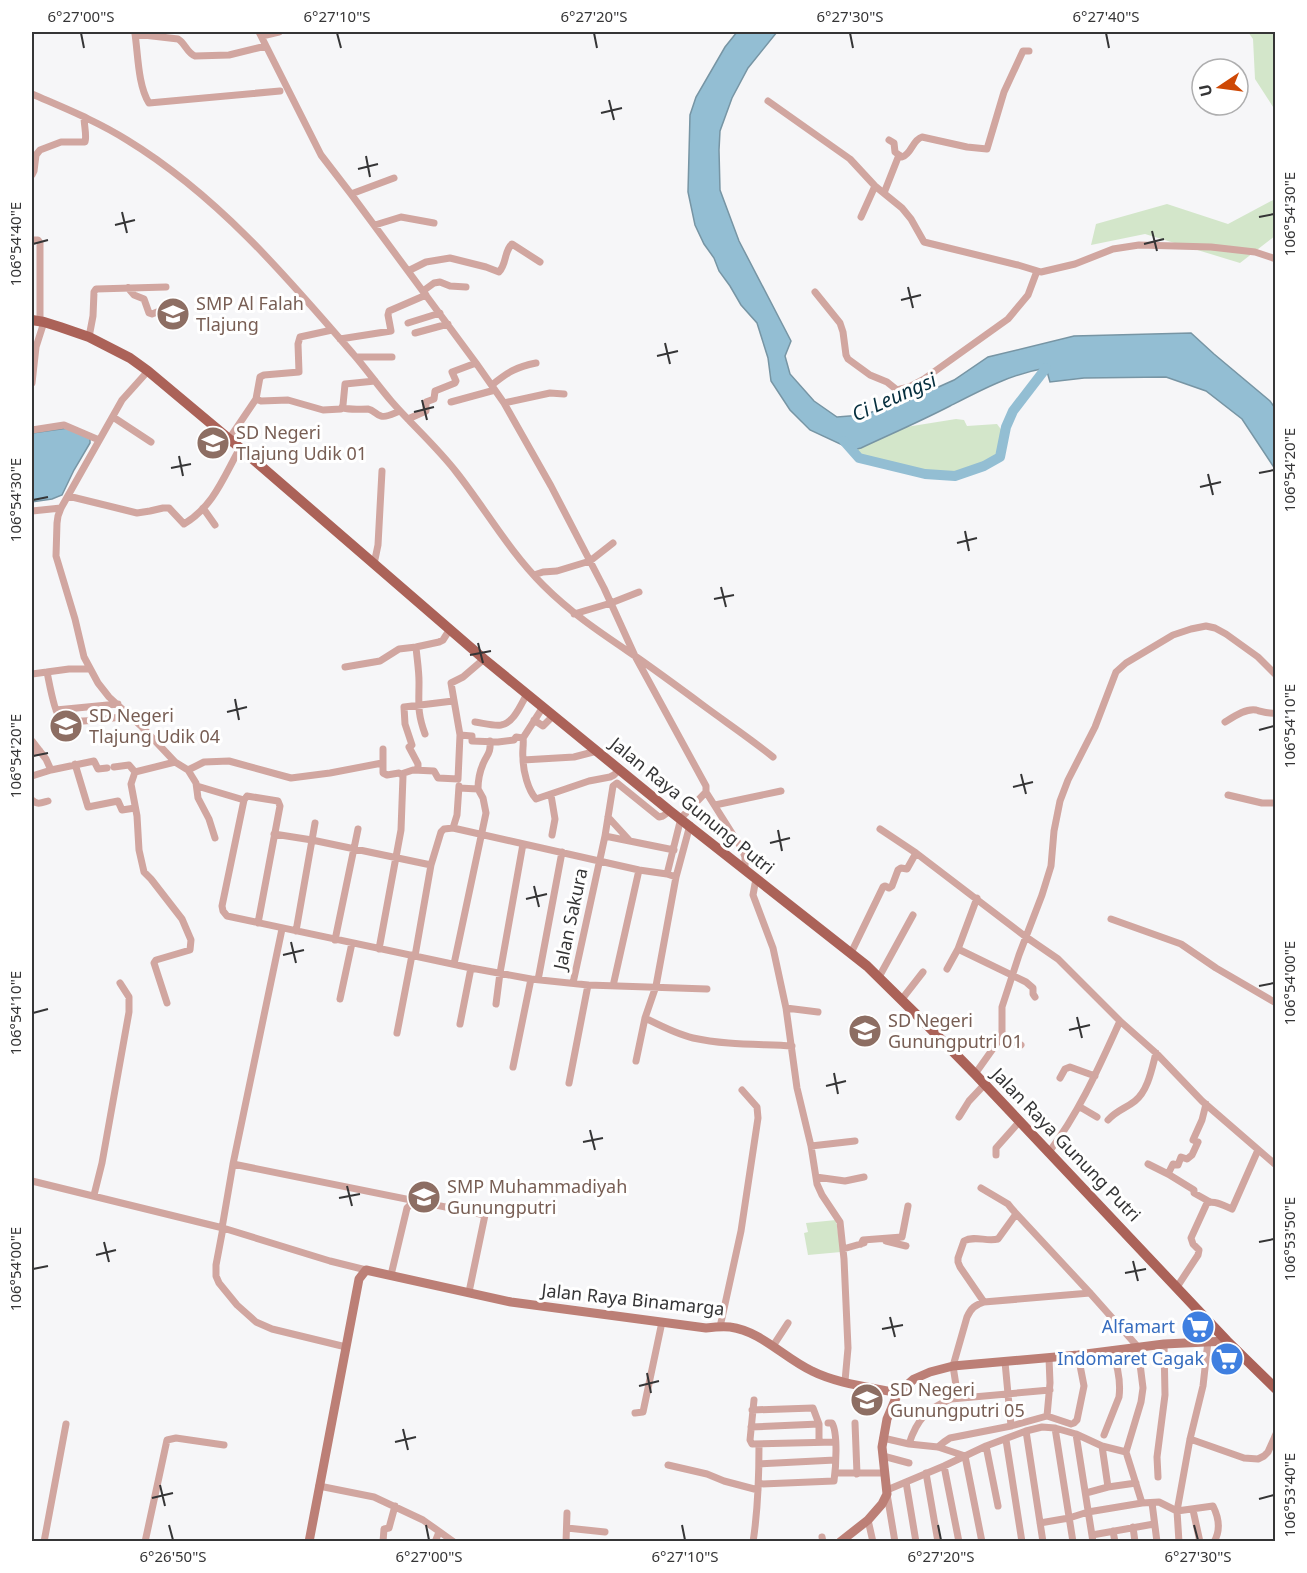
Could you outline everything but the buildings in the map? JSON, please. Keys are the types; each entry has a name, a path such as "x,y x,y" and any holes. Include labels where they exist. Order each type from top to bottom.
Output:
{"main road":[{"name":"Jalan Raya Gunung Putri","path":"38,321 89,337 130,358 148,371 484,659 879,977 975,1074 1275,1389"}],"street":[{"path":"279,32 261,34 321,155 440,313 504,403 551,486 611,603 635,656 706,786 706,792 686,822 667,874"},
{"path":"266,46 229,55 201,57 190,54 178,39 136,33 141,84 149,103 280,91"},
{"path":"889,140 894,143 895,152 902,157 908,154 918,138 922,137 987,149 1004,92 1023,51 1029,51"},
{"path":"32,94 84,117 129,141 210,200 270,260 356,357 400,411 456,471 500,535 534,575 574,614 595,630 635,656 773,757"},
{"path":"768,101 850,159 875,186 906,212 924,242 1045,272 1066,267 1113,249 1139,245 1211,247 1255,252 1275,259"},
{"path":"32,175 36,155 40,150 61,141 85,142 84,117"},
{"path":"884,193 899,155"},
{"path":"351,194 394,178"},
{"path":"861,217 875,186"},
{"path":"375,225 400,217 434,223"},
{"path":"32,240 38,240 40,243 38,321 32,383"},
{"path":"408,271 426,262 450,258 499,272 512,244 540,262"},
{"path":"815,292 840,323 848,359 897,390 924,379 1008,319 1028,295 1037,271"},
{"path":"340,339 391,332 388,313 425,293 434,283 466,287"},
{"path":"89,337 93,320 95,290 166,287"},
{"path":"128,288 134,295 144,299 149,313 158,312"},
{"path":"408,322 440,313"},
{"path":"415,333 448,324"},
{"path":"229,439 256,399 260,377 299,372 298,344 300,338 332,330"},
{"path":"356,357 392,357"},
{"path":"408,419 426,411 426,402 434,399 435,391 456,381 452,372 476,363"},
{"path":"451,402 494,387 517,367 536,363"},
{"path":"148,371 122,400 58,516 56,556 84,657 90,669 105,693 175,762 189,770 215,838"},
{"path":"343,408 345,384 375,381"},
{"path":"504,403 550,393 564,394"},
{"path":"256,399 261,401 288,400 323,410 368,409 384,417 400,411"},
{"path":"112,417 152,442"},
{"path":"32,430 64,425 99,440"},
{"path":"68,496 137,513 169,508 184,524 192,520 220,486 240,448"},
{"path":"374,564 378,545 382,471"},
{"path":"32,511 62,508"},
{"path":"203,508 215,525"},
{"path":"534,575 543,572 557,572 590,561 612,543"},
{"path":"574,614 639,592"},
{"path":"975,1074 1002,1036 1002,1007 1051,866 1054,831 1060,801 1068,780 1095,728 1116,672 1126,663 1173,635 1191,628 1206,626 1226,634 1258,657 1275,675"},
{"path":"345,667 380,661 399,649 432,644 443,640 450,629"},
{"path":"416,647 419,717 425,734"},
{"path":"453,828 457,815 460,735 452,683 484,659"},
{"path":"32,674 69,669 90,669"},
{"path":"47,672 60,718 69,721 130,716"},
{"path":"475,722 500,725 505,723 514,716 527,694"},
{"path":"418,770 416,759 409,747 412,745 405,724 404,707 453,701"},
{"path":"56,710 118,704"},
{"path":"543,707 523,738 523,760 534,799 589,781 625,773"},
{"path":"1225,722 1253,710 1268,714 1275,713"},
{"path":"534,720 543,726 553,716"},
{"path":"460,735 472,736 472,741 498,742 514,740 516,737 523,738"},
{"path":"32,741 46,759 51,770"},
{"path":"454,964 486,813 478,784 483,764 491,750 490,741"},
{"path":"383,749 382,763 385,774 399,772 401,774 413,770 434,771 438,778 458,779"},
{"path":"32,754 40,751"},
{"path":"523,760 574,757 597,751"},
{"path":"32,776 94,761 98,769 129,765 135,772"},
{"path":"189,770 204,762 229,761 291,778 382,763"},
{"path":"135,772 175,762"},
{"path":"75,764 87,807 118,801 122,810 135,808"},
{"path":"135,772 131,784 144,872 182,919 190,940 190,950 156,960 154,963 167,1003"},
{"name":"Jalan Sakura","path":"573,983 605,836 612,790 613,786 620,786 625,773"},
{"path":"379,949 402,819 403,776 401,774"},
{"path":"197,786 244,800"},
{"path":"620,786 659,817 670,811"},
{"path":"459,788 478,789"},
{"path":"715,805 781,791"},
{"path":"706,792 742,849 745,868"},
{"path":"551,795 555,819 552,835"},
{"path":"1228,795 1262,803 1275,803"},
{"path":"258,923 280,812 278,801 249,796 244,800 224,896 223,910 227,916 258,923 296,931 335,940 535,980 588,985 707,989"},
{"path":"32,800 39,804 48,801"},
{"path":"608,818 630,841"},
{"path":"636,1061 645,1018 656,986 686,822"},
{"path":"296,931 315,823"},
{"path":"397,1033 431,865 441,832 444,829 453,828 482,834 676,877"},
{"path":"335,940 358,829"},
{"path":"880,829 916,853 1058,959 1206,1104 1275,1165"},
{"path":"274,834 431,865"},
{"path":"605,836 674,850"},
{"path":"496,1004 523,844"},
{"path":"513,1067 535,980 562,852"},
{"path":"851,953 883,887 892,886 898,870 907,869 916,853"},
{"path":"613,986 639,870"},
{"path":"758,880 753,895 773,948 786,1008 797,1088 816,1177 822,1195 840,1222 848,1348 844,1381"},
{"path":"947,969 958,949 977,898"},
{"path":"879,977 913,915"},
{"path":"1111,919 1181,944 1215,968 1275,1003"},
{"path":"282,928 233,1164 216,1276 237,1305 256,1322 272,1329 346,1347"},
{"path":"340,999 352,943"},
{"path":"958,949 1026,982 1032,987 1035,998"},
{"path":"460,1024 471,968"},
{"path":"902,999 923,972"},
{"path":"94,1195 102,1163 129,1012 129,997 120,983"},
{"path":"569,1083 588,985"},
{"path":"786,1008 818,1012"},
{"path":"645,1018 692,1038 743,1044 792,1046"},
{"path":"1049,1152 1080,1107 1120,1021"},
{"path":"1002,1036 1022,1045"},
{"path":"1108,1120 1115,1112 1141,1096 1156,1053"},
{"path":"1060,1078 1065,1069 1070,1067 1095,1076"},
{"path":"958,1117 984,1084"},
{"path":"720,1327 741,1231 758,1118 757,1107 742,1090"},
{"path":"1168,1174 1173,1164 1178,1165 1181,1157 1187,1159 1192,1155 1198,1142 1193,1140 1200,1126 1206,1104"},
{"path":"1080,1107 1097,1117"},
{"path":"996,1155 996,1148 1020,1121"},
{"path":"811,1146 855,1141"},
{"path":"1148,1164 1168,1174 1210,1202 1232,1209 1258,1150"},
{"path":"233,1164 485,1215 469,1292"},
{"path":"816,1177 845,1181 864,1177"},
{"path":"32,1181 222,1228 366,1270 359,1279 309,1542"},
{"path":"981,1188 1008,1204 1090,1293 1139,1352 1143,1388 1126,1452 1142,1503"},
{"path":"391,1275 407,1208 414,1201"},
{"path":"1178,1287 1198,1255 1199,1251 1191,1238 1207,1203 1210,1202"},
{"path":"861,1244 863,1240 902,1237 908,1206"},
{"path":"984,1302 960,1267 958,1258 964,1241 971,1238 998,1239 1016,1215"},
{"path":"843,1249 876,1241 888,1241 906,1246"},
{"name":"Jalan Raya Binamarga","path":"366,1270 511,1302 706,1328 738,1329 773,1346 811,1371 898,1393"},
{"path":"958,1398 953,1366 971,1310 977,1305 984,1302 1090,1293"},
{"path":"635,1413 643,1412 662,1322"},
{"path":"773,1346 788,1323"},
{"path":"1179,1542 1177,1512 1190,1439 1203,1386 1208,1341"},
{"path":"895,1542 882,1456 883,1438 887,1419 898,1393 922,1375 953,1366 1112,1350 1139,1352 1164,1344 1227,1341"},
{"path":"1158,1477 1157,1457 1165,1395 1164,1344"},
{"path":"1104,1435 1120,1391 1112,1350"},
{"path":"938,1447 950,1438 1047,1416 1071,1424 1076,1422 1084,1386 1078,1355"},
{"path":"1047,1416 1050,1390 1049,1358"},
{"path":"1005,1362 1011,1426"},
{"path":"909,1444 914,1428 926,1413 951,1399 1050,1390"},
{"path":"754,1400 750,1442 754,1445 835,1442"},
{"path":"752,1410 813,1408 819,1424 819,1442"},
{"path":"668,1465 724,1481 758,1487 834,1480 834,1426 828,1423"},
{"path":"855,1423 857,1474"},
{"path":"44,1542 66,1424"},
{"path":"751,1427 819,1424"},
{"path":"840,1542 850,1538 868,1520 882,1504 887,1492 986,1446 1026,1431 1042,1427 1055,1428 1076,1434 1102,1446 1126,1452"},
{"path":"1055,1428 1073,1542"},
{"path":"1026,1431 1043,1542"},
{"path":"1076,1434 1092,1538 1113,1531 1154,1524"},
{"path":"1190,1439 1244,1458 1257,1459 1268,1452 1275,1434"},
{"path":"146,1542 167,1440 176,1438 224,1446"},
{"path":"883,1438 938,1447 965,1456"},
{"path":"1006,1440 1022,1542"},
{"path":"753,1542 757,1516 759,1445"},
{"path":"986,1446 998,1506"},
{"path":"1102,1446 1108,1487"},
{"path":"882,1456 909,1463"},
{"path":"965,1456 982,1542"},
{"path":"759,1464 835,1460"},
{"path":"944,1467 959,1542"},
{"path":"835,1473 885,1473"},
{"path":"927,1473 939,1542"},
{"path":"906,1482 916,1542"},
{"path":"1086,1493 1108,1487 1136,1484"},
{"path":"319,1486 374,1497 396,1506 423,1520 454,1542"},
{"path":"1040,1523 1142,1503 1164,1503 1177,1512 1213,1506 1219,1528 1214,1542"},
{"path":"1152,1503 1157,1542"},
{"path":"383,1542 384,1529 389,1528 396,1506"},
{"path":"1193,1510 1200,1542"},
{"path":"566,1542 567,1513"},
{"path":"868,1520 873,1542"},
{"path":"1133,1527 1135,1542"},
{"path":"567,1528 605,1532"},
{"path":"1113,1531 1115,1542"},
{"path":"435,1542 439,1532"}],"green space":[{"path":"1248,32 1275,32 1275,110 1255,79 1253,39"},
{"path":"1275,199 1275,236 1240,263 1145,234 1091,245 1096,224 1167,204 1228,224"},
{"path":"956,419 964,420 967,426 997,424 1003,432 1000,457 968,472 947,476 908,471 859,458 853,450 906,427"},
{"path":"836,1220 841,1252 808,1255 804,1233 808,1232 806,1223"}],"water":[{"path":"737,32 777,32 748,68 732,98 720,131 720,190 739,241 791,341 785,356 790,374 814,401 837,417 862,415 905,402 954,380 988,357 1074,336 1191,333 1270,401 1275,408 1275,469 1242,419 1206,391 1166,377 1084,378 1050,382 1046,368 996,383 861,448 853,450 810,430 790,410 771,381 768,358 757,323 741,305 704,244 695,225 688,192 690,115 696,97 725,47"},
{"path":"68,428 90,438 90,443 62,495 32,502 32,433"}],"waterway":[{"path":"844,441 859,458 925,474 955,476 984,466 1000,457 1006,427 1013,411 1046,368"}],"place":[{"name":"SMP Al Falah Tlajung","path":"173,314"},
{"name":"SD Negeri Tlajung Udik 01","path":"213,443"},
{"name":"SD Negeri Tlajung Udik 04","path":"66,726"},
{"name":"SD Negeri Gunungputri 01","path":"865,1031"},
{"name":"SMP Muhammadiyah Gunungputri","path":"424,1197"},
{"name":"Alfamart","path":"1198,1327"},
{"name":"Indomaret Cagak","path":"1227,1359"},
{"name":"SD Negeri Gunungputri 05","path":"867,1400"}],"water label":[{"name":"Ci Leungsi","path":"894,397"}]}
